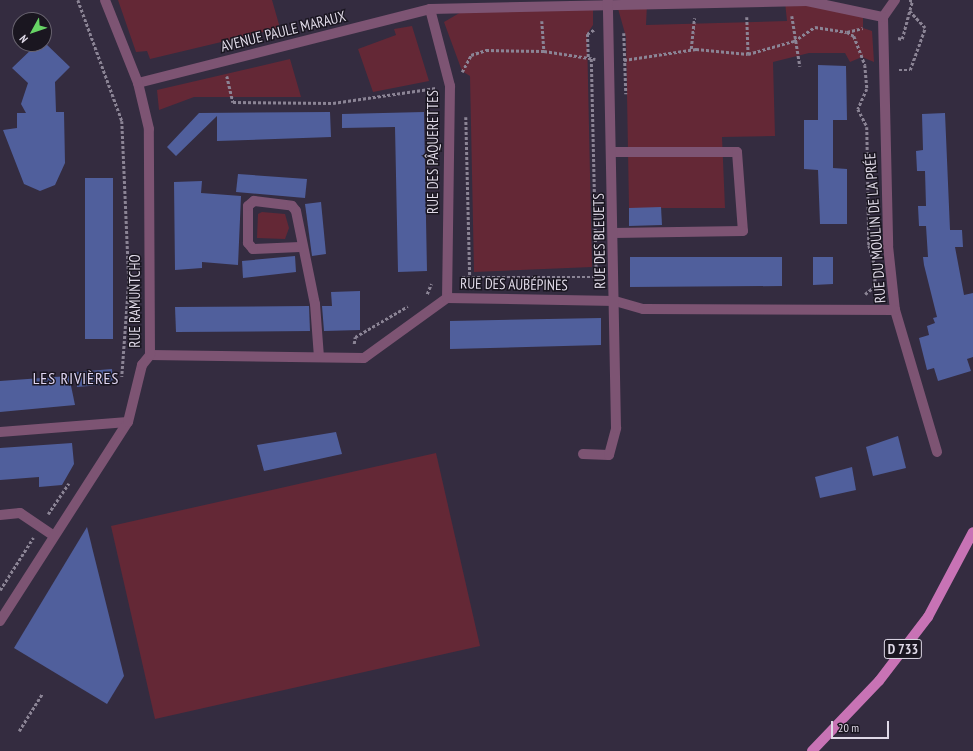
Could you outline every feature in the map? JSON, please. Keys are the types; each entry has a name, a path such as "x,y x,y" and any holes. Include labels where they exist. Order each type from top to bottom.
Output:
{"main road":[{"name":"D 733","path":"812,751 880,681 928,616 973,532"}],"street":[{"path":"105,0 138,83"},
{"name":"AVENUE PAULE MARAUX","path":"138,83 430,9 541,6 608,2 695,3 807,0 884,17"},
{"path":"884,17 895,0"},
{"name":"RUE DES BLEUETS","path":"583,454 609,455 616,428 615,301 608,2"},
{"name":"RUE DES PÂQUERETTES","path":"430,9 450,86 447,298"},
{"name":"RUE DU MOULIN DE LA PRÉE","path":"884,17 882,69 888,246 895,310 937,452"},
{"name":"RUE RAMUNTCHO","path":"0,621 53,535 128,422 142,365 150,355 149,129 138,83"},
{"path":"611,152 737,152 743,231 613,234"},
{"path":"300,247 254,249 248,243 248,206 254,201 292,206 296,211 300,247 315,304 319,357"},
{"name":"RUE DES AUBÉPINES","path":"150,355 364,358 447,298 615,301 642,309 895,310"},
{"path":"0,432 128,422"},
{"path":"0,516 20,514 53,535"}],"path":[{"path":"78,0 122,121 129,281 122,382"},
{"path":"791,1 794,41 800,66"},
{"path":"746,2 748,54"},
{"path":"691,49 695,3"},
{"path":"541,6 544,51"},
{"path":"882,69 910,70 925,28 909,11"},
{"path":"224,62 233,102 333,103 450,86 462,71 471,55 486,50 544,51 609,61 691,49 748,54 794,41 815,27 846,32 854,36 865,65 867,89 858,109 867,127 869,245 876,271 874,287 859,295"},
{"path":"846,32 863,28"},
{"path":"420,299 426,296 435,276 596,277 591,58"},
{"path":"462,71 465,78"},
{"path":"435,88 435,96"},
{"path":"466,110 470,277"},
{"path":"353,358 355,337 414,303"},
{"path":"0,590 74,477"},
{"path":"18,731 42,694"}],"shaded area":[{"path":"118,0 272,0 280,28 150,59 147,51 136,52"},
{"path":"785,2 863,13 863,28 872,31 874,62 862,57 850,62 845,53 809,53 773,62 775,136 722,137 725,208 629,208 626,37 617,5 647,4 646,25 787,21"},
{"path":"593,5 593,25 587,34 592,267 474,272 470,76 462,71 444,22 468,8"},
{"path":"412,26 429,81 373,92 358,49 396,35 394,29"},
{"path":"290,59 301,97 194,97 159,110 157,90"},
{"path":"262,212 285,214 289,228 285,239 257,238 258,214"},
{"path":"436,453 480,646 155,719 111,526"}],"building":[{"path":"52,50 70,67 55,82 56,112 64,112 65,163 55,185 40,191 24,184 3,130 17,128 17,113 26,113 21,104 28,83 12,68 29,52 52,52"},
{"path":"818,65 846,66 847,120 833,120 833,168 847,169 847,224 820,224 818,170 804,169 804,120 818,120"},
{"path":"330,112 331,137 217,141 217,116 176,156 167,147 199,113"},
{"path":"424,112 427,271 398,272 395,127 342,128 342,114"},
{"path":"945,113 950,230 962,230 963,247 955,247 964,295 973,293 973,357 967,359 971,371 938,381 934,368 927,370 919,338 929,335 927,326 935,323 933,318 937,317 923,257 928,257 926,226 919,226 918,206 926,206 925,171 917,171 916,151 923,150 922,114"},
{"path":"238,174 307,179 305,198 236,192"},
{"path":"85,178 113,178 113,339 85,339"},
{"path":"202,181 201,193 241,196 238,265 202,262 202,268 175,270 174,182"},
{"path":"321,202 326,254 312,256 305,204"},
{"path":"661,207 662,225 629,226 629,208"},
{"path":"295,256 296,272 243,278 242,261"},
{"path":"630,257 782,257 782,286 630,287"},
{"path":"813,257 833,257 833,284 813,285"},
{"path":"360,291 360,330 324,331 322,306 332,306 331,292"},
{"path":"309,306 310,331 176,332 175,307"},
{"path":"601,318 601,345 450,349 450,321"},
{"path":"112,369 113,384 77,387 76,372"},
{"path":"69,376 75,405 0,412 0,381"},
{"path":"336,432 342,454 264,471 257,445"},
{"path":"898,436 906,468 873,476 866,447"},
{"path":"72,443 74,464 62,485 39,487 39,477 0,480 0,448"},
{"path":"852,467 856,490 820,498 815,477"},
{"path":"87,527 124,676 107,704 14,648"}],"district":[{"name":"LES RIVIÈRES","path":"76,378"}]}
